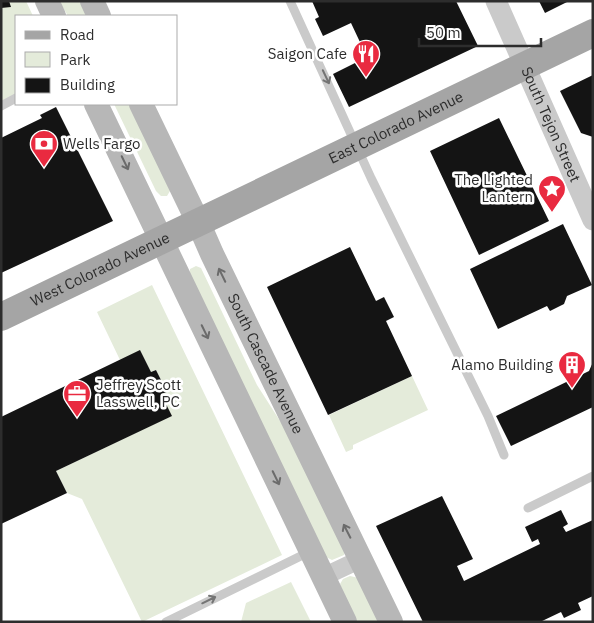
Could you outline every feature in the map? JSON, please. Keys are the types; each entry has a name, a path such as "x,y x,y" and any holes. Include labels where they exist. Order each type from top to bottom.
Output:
{"main road":[{"path":"47,1 54,15"},
{"path":"92,1 99,15"},
{"name":"East Colorado Avenue","path":"198,222 593,33"},
{"path":"96,105 345,622"},
{"name":"South Cascade Avenue","path":"141,105 391,622"},
{"name":"West Colorado Avenue","path":"1,317 198,222"}],"street":[{"name":"South Tejon Street","path":"496,1 593,220"},
{"path":"324,577 361,559"}],"lane":[{"path":"290,1 372,178 488,416 504,455"},
{"path":"1,106 15,99"},
{"path":"528,508 593,476"},
{"path":"166,622 311,551"}],"green space":[{"path":"1,1 26,1 33,15 15,15 15,99 1,106"},
{"path":"59,1 81,1 88,15 67,15"},
{"path":"114,105 131,105 170,191 167,196 161,196 156,191"},
{"path":"196,266 201,268 257,385 298,449 346,550 344,555 332,560 326,557 190,275 190,269"},
{"path":"152,285 282,555 142,622 82,499 67,493 56,471 171,416 161,394 167,392 156,370 151,372 140,351 120,360 97,312"},
{"path":"412,376 428,410 353,445 353,449 346,452 329,415"},
{"path":"350,576 359,578 379,622 355,622 340,584 343,579"},
{"path":"291,582 311,622 241,622 246,603"}],"building":[{"path":"1,1 9,1 11,7 1,8"},
{"path":"312,1 456,1 478,46 349,107 333,74 367,57 351,23 323,36 315,19 319,17"},
{"path":"539,1 569,1 545,13"},
{"path":"593,75 593,137 581,133 560,91"},
{"name":"Wells Fargo","path":"56,107 113,221 1,273 1,138 42,118 40,115"},
{"path":"499,118 549,221 479,255 430,151"},
{"path":"563,224 592,285 567,296 564,304 550,311 547,306 498,329 470,269"},
{"path":"350,247 376,301 384,297 394,317 386,321 412,376 328,415 267,287"},
{"path":"140,350 151,372 156,370 167,392 161,394 172,416 56,471 67,493 1,524 1,417"},
{"name":"Alamo Building","path":"593,362 593,407 511,446 496,416 589,371"},
{"path":"442,496 473,559 457,566 464,581 540,544 538,539 532,542 525,527 561,510 568,524 563,527 566,532 593,520 593,596 578,603 581,610 564,618 561,612 540,622 423,622 376,526"}],"place":[{"name":"Saigon Cafe","path":"366,78"},
{"name":"Wells Fargo","path":"44,168"},
{"name":"The Lighted Lantern","path":"552,213"},
{"name":"Alamo Building","path":"572,389"},
{"name":"Jeffrey Scott Lasswell, PC","path":"77,418"}]}
